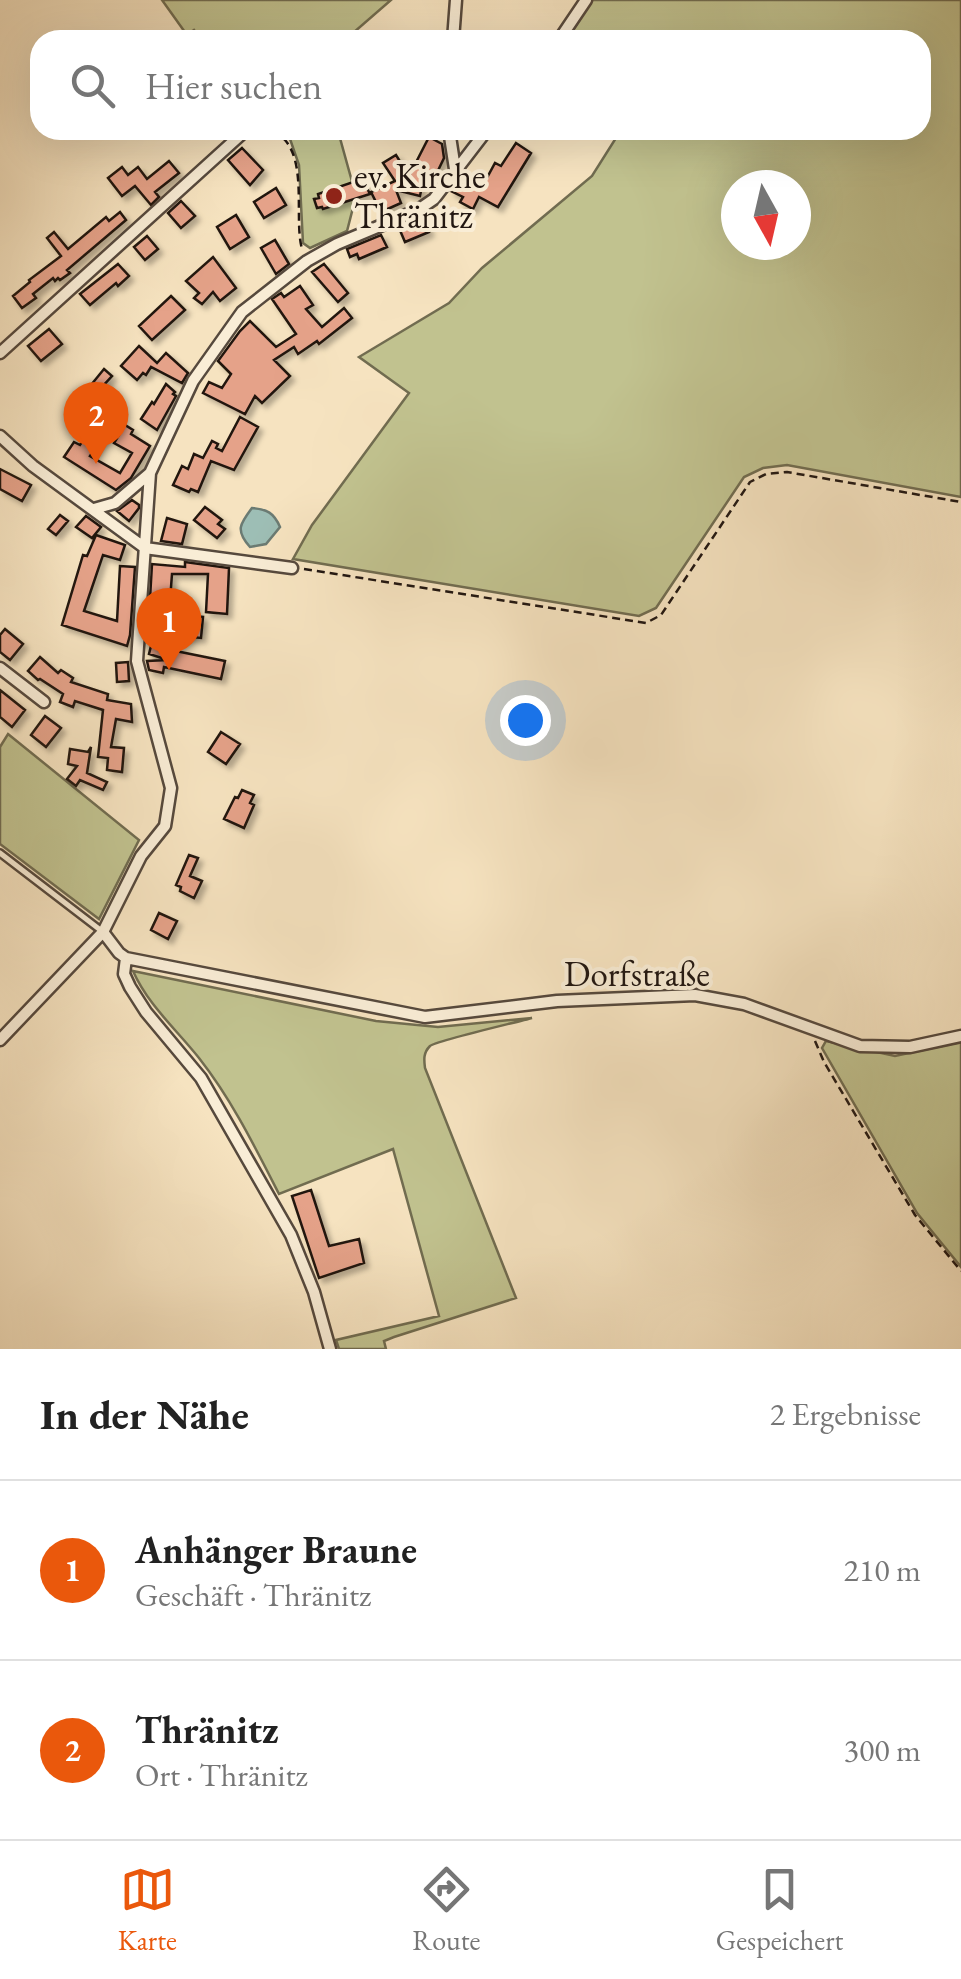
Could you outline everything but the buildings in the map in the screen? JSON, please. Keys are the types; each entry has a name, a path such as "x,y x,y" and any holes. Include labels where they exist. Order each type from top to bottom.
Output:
{"street":[{"path":"454,30 456,0"},
{"path":"566,30 586,0"},
{"path":"0,353 235,140"},
{"path":"451,140 456,169"},
{"path":"0,1040 103,932 142,856 165,826 171,788 137,661 150,474 193,382 242,312 337,244 418,210 434,199 479,140"},
{"path":"0,426 2,441 145,548 292,568"},
{"path":"94,510 114,503 150,474"},
{"path":"0,668 44,702"},
{"path":"103,932 126,958 124,974 146,1012 201,1078 291,1235 314,1292 330,1349"},
{"name":"Dorfstraße","path":"126,958 425,1018 557,1001 695,995 744,1004 860,1046 910,1047 961,1036"}],"lane":[{"path":"0,852 103,932"}],"path":[{"path":"286,140 296,167 300,243 307,262"},
{"path":"292,568 646,623 661,615 750,482 766,474 819,476 961,502"},
{"path":"814,1030 815,1045 824,1062 915,1215 961,1271"}],"green space":[{"path":"162,0 391,0 356,30 183,30"},
{"path":"591,0 961,0 961,497 787,465 763,468 744,477 656,608 639,616 293,559 312,525 409,393 359,357 449,303 482,268 592,176 615,140 931,140 931,30 573,30"},
{"path":"290,140 340,140 356,196 347,231 310,248 303,243 299,165"},
{"path":"8,734 139,840 99,919 0,844 0,747"},
{"path":"133,971 376,1021 438,1027 532,1018 435,1044 424,1059 516,1298 394,1337 384,1341 386,1349 339,1349 336,1340 439,1316 393,1149 279,1194 222,1090 154,1006"},
{"path":"826,1041 895,1056 961,1042 961,1267 917,1213 822,1048"}],"water":[{"path":"252,508 269,513 280,527 266,544 250,547 241,527"}],"place":[{"name":"ev. Kirche Thränitz","path":"334,196"},
{"name":"Thränitz","path":"96,464"},
{"name":"Anhänger Braune","path":"169,670"}]}
